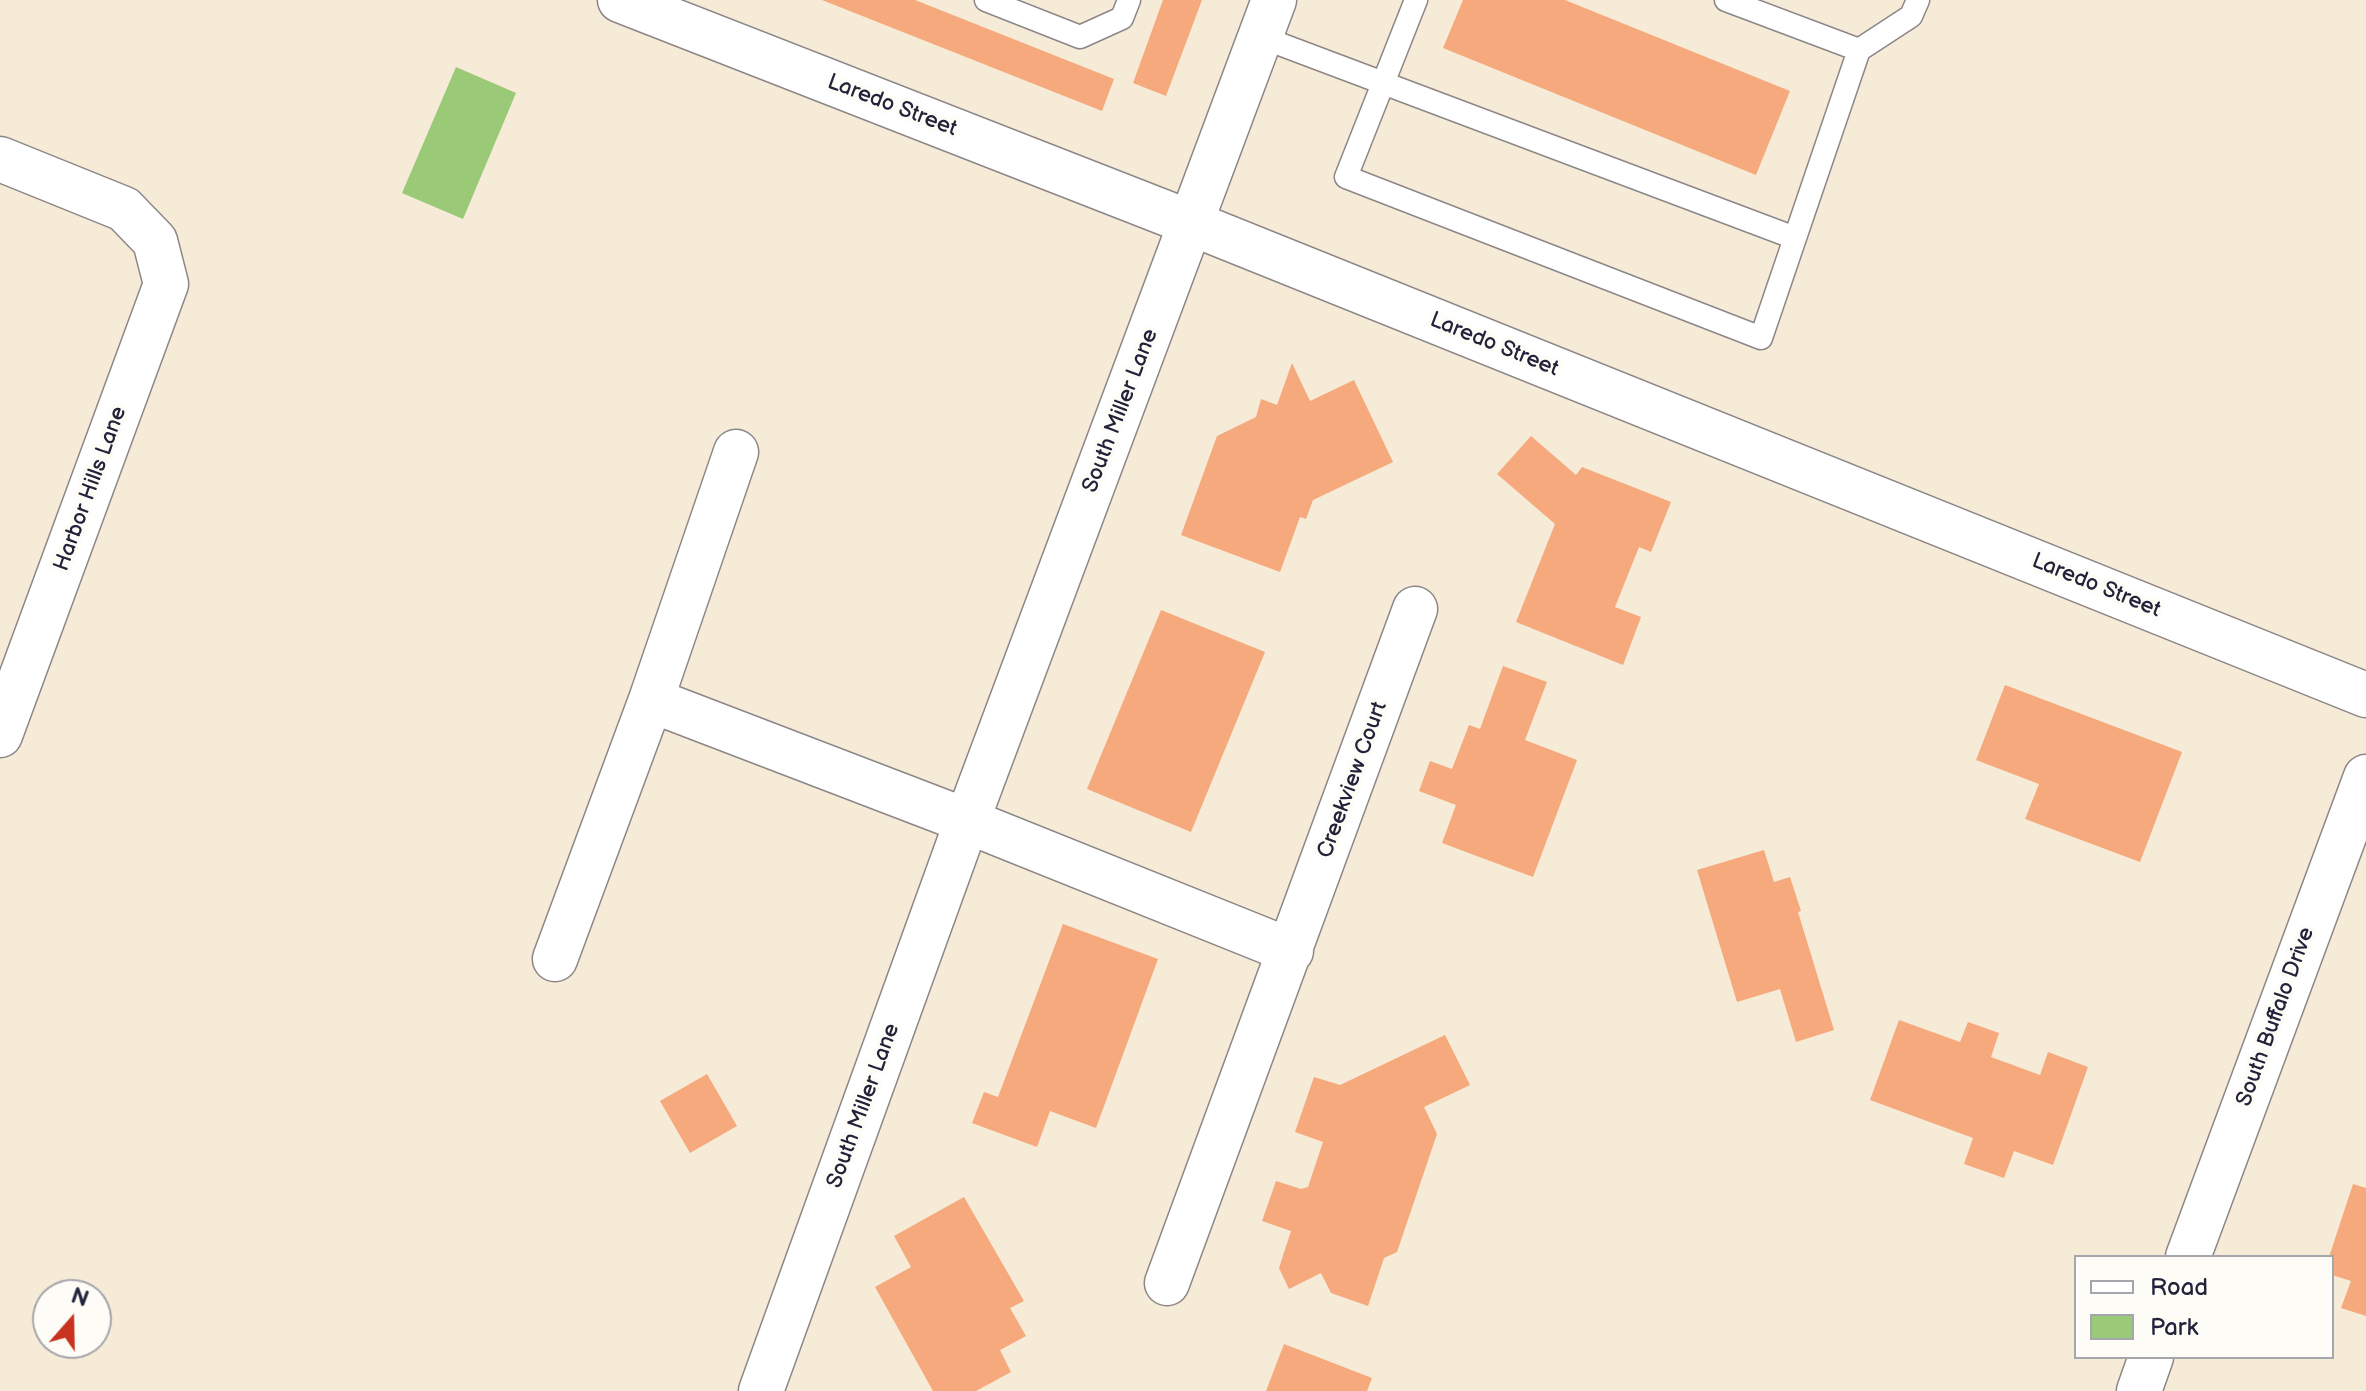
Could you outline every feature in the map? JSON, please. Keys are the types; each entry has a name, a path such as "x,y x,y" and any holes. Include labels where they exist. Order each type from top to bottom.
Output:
{"street":[{"name":"Laredo Street","path":"620,0 1191,223 2366,695"},
{"name":"South Miller Lane","path":"761,1391 967,821 1267,18"},
{"name":"Harbor Hills Lane","path":"0,159 124,209 155,241 166,284 0,735"},
{"path":"555,959 651,700 736,452"},
{"name":"Creekview Court","path":"1167,1283 1415,609"},
{"path":"651,700 967,821 1291,951"},
{"name":"South Buffalo Drive","path":"2189,1255 2366,777"},
{"path":"2139,1391 2150,1359"}],"lane":[{"path":"986,0 1080,37 1122,18 1129,0"},
{"path":"1416,0 1346,177 1761,338 1859,50 1911,16 1918,0"},
{"path":"1726,0 1859,50"},
{"path":"1267,18 1384,83 1795,238"}],"green space":[{"path":"456,67 516,93 463,219 402,193"}],"building":[{"path":"822,0 915,0 1114,79 1102,111"},
{"path":"1163,0 1202,0 1166,96 1133,83"},
{"path":"1463,0 1565,0 1790,91 1756,175 1443,48"},
{"path":"1292,363 1310,401 1354,380 1393,462 1313,500 1306,519 1300,517 1280,572 1181,535 1217,436 1256,417 1261,399 1277,405"},
{"path":"1531,436 1576,475 1582,467 1671,502 1651,552 1639,547 1615,607 1641,617 1623,665 1516,622 1555,524 1497,474"},
{"path":"1161,610 1265,652 1191,832 1087,789"},
{"path":"1503,666 1547,682 1525,740 1577,760 1533,877 1442,843 1456,805 1419,791 1430,761 1452,769 1469,725 1480,729"},
{"path":"2005,685 2182,752 2140,862 2025,819 2039,784 1976,760"},
{"path":"1764,850 1774,882 1790,877 1834,1030 1796,1042 1780,989 1737,1002 1697,870"},
{"path":"1063,924 1158,959 1096,1128 1050,1111 1037,1147 972,1123 984,1092 998,1097"},
{"path":"1899,1020 1960,1042 1968,1022 1999,1033 1991,1057 2040,1075 2048,1052 2088,1067 2053,1165 2014,1151 2004,1178 1964,1164 1973,1138 1870,1100"},
{"path":"1445,1035 1470,1085 1424,1107 1437,1134 1397,1252 1384,1258 1368,1306 1331,1293 1321,1273 1289,1289 1279,1268 1291,1231 1262,1221 1276,1181 1301,1189 1308,1187 1323,1142 1295,1132 1314,1077 1340,1085"},
{"path":"707,1074 737,1126 690,1153 660,1101"},
{"path":"2353,1184 2366,1188 2366,1316 2341,1308 2351,1281 2334,1276 2334,1255 2330,1255"},
{"path":"964,1197 1024,1301 1010,1308 1026,1336 1000,1350 1011,1372 976,1391 933,1391 875,1287 911,1267 894,1236"},
{"path":"1284,1344 1372,1378 1367,1391 1266,1391"}]}
